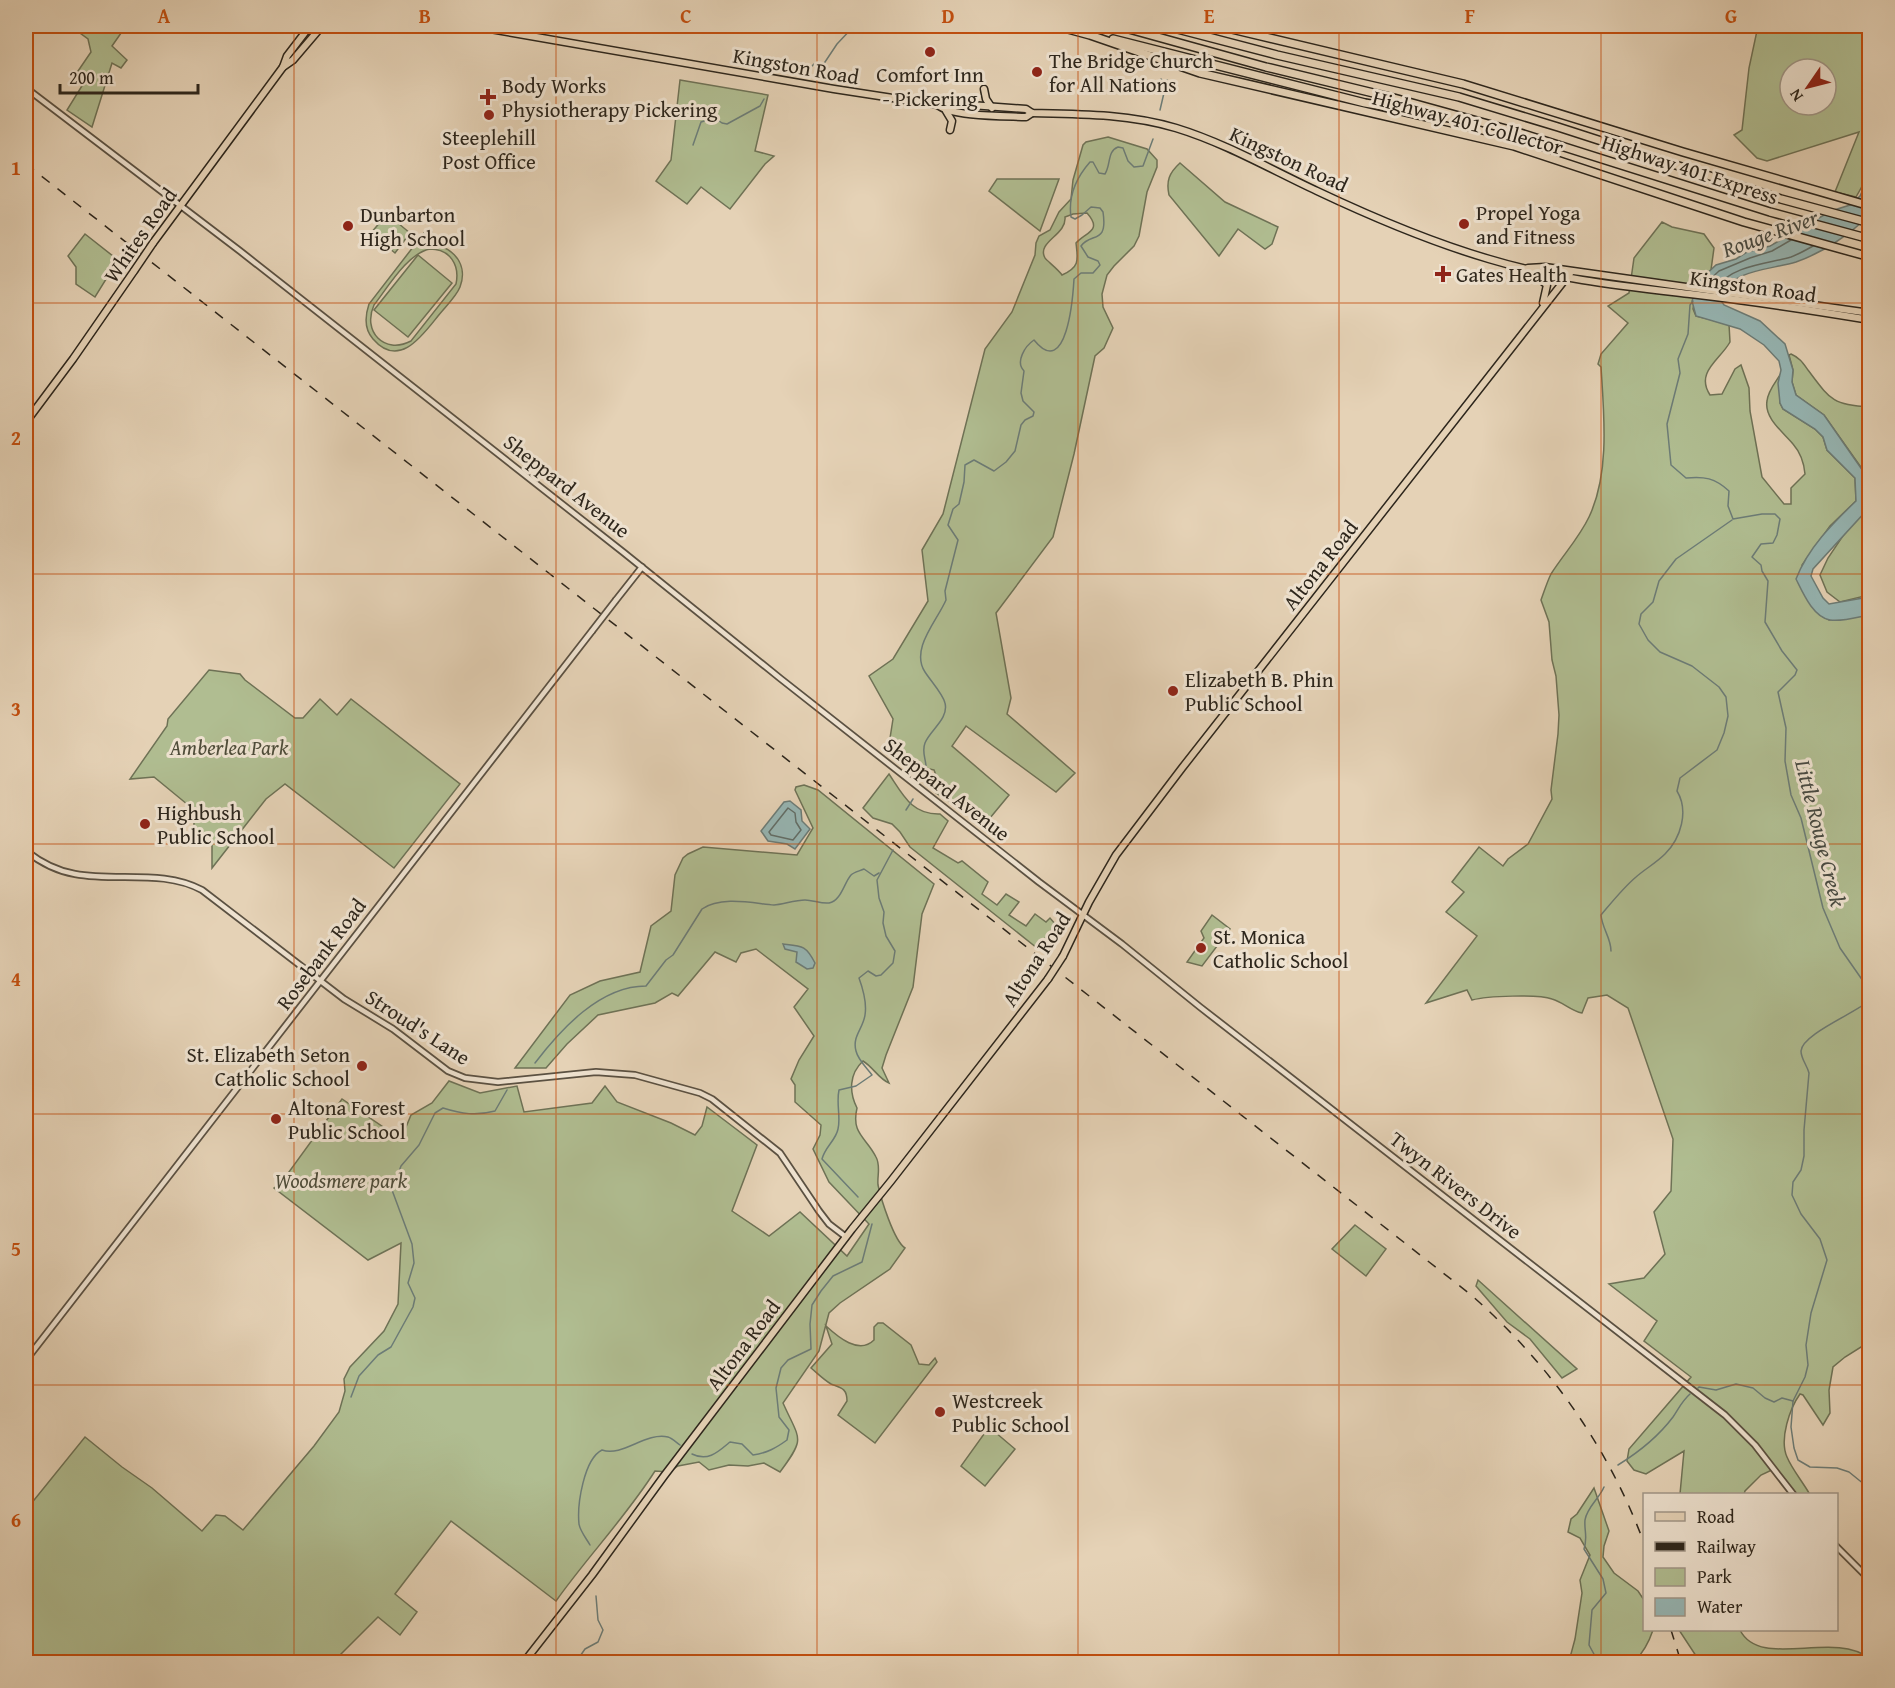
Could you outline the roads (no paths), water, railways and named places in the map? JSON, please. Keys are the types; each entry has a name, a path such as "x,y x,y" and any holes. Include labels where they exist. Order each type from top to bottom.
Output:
{"highway":[{"name":"Highway 401 Collector","path":"1057,26 1090,34 1200,73 1514,146 1744,222 1869,257"},
{"name":"Highway 401 Express","path":"1118,26 1266,67 1394,98 1566,146 1646,174 1869,239"},
{"name":"Highway 401 Express","path":"1166,26 1459,98 1558,127 1781,199 1869,223"},
{"name":"Highway 401 Collector","path":"1220,26 1463,84 1792,185 1869,206"},
{"path":"1090,34 1365,103 1476,122"}],"main road":[{"name":"Whites Road","path":"284,67 287,57 310,26"},
{"name":"Whites Road","path":"26,422 74,359 180,206 284,67 293,60 322,26"},
{"name":"Kingston Road","path":"472,26 825,88 938,105 946,110 979,115 1026,117 1032,113"},
{"path":"984,89 986,99 993,108"},
{"name":"Kingston Road","path":"938,105 944,103 1026,109 1032,113 1121,117 1176,128 1218,143 1378,217 1477,255 1545,275 1869,313"},
{"path":"946,110 952,121 950,130"},
{"name":"Kingston Road","path":"1525,268 1545,267 1640,285"},
{"path":"1525,268 1547,285 1540,309"},
{"name":"Altona Road","path":"524,1662 846,1237 1048,979 1063,956 1089,902 1116,855 1571,272"},
{"name":"Kingston Road","path":"1796,305 1869,320"}],"street":[{"name":"Sheppard Avenue","path":"26,88 642,567 1039,882 1084,915"},
{"name":"Rosebank Road","path":"26,1360 642,567"},
{"name":"Stroud's Lane","path":"26,851 50,866 75,874 188,882 202,890 344,999 393,1029 448,1071 465,1078 498,1082 611,1072 635,1075 700,1093 712,1099 780,1153 829,1224 846,1237"},
{"name":"Twyn Rivers Drive","path":"1084,915 1725,1415 1755,1444 1792,1493"},
{"path":"1838,1548 1869,1580"}],"water":[{"name":"Rouge River","path":"1869,176 1869,215 1854,229 1836,242 1806,258 1752,272 1732,281 1719,298 1724,305 1760,321 1785,344 1793,370 1792,382 1796,395 1824,415 1863,471 1868,483 1866,511 1813,569 1811,576 1823,598 1829,604 1869,597 1869,615 1845,620 1830,620 1818,614 1805,597 1796,579 1814,547 1856,501 1855,478 1827,450 1823,437 1815,429 1783,409 1780,403 1778,383 1781,370 1779,361 1764,345 1740,329 1696,316 1692,301 1699,281 1716,265 1736,259 1747,252 1770,246 1831,211 1850,205 1860,196"},
{"path":"790,801 801,810 802,821 810,829 795,849 787,844 768,841 761,831 784,802"},
{"path":"783,944 799,946 806,950 815,963 813,968 807,969 796,962 797,952 785,949"}],"waterway":[{"path":"809,69 814,64 823,65 837,44 854,26"},
{"path":"1161,79 1165,84"},
{"path":"1160,110 1167,80"},
{"path":"693,145 701,122 715,118 727,124 760,106 764,99"},
{"path":"926,770 925,743 942,719 945,703 942,695 925,672 921,663 921,654 926,635 946,600 945,591 958,540 948,525 953,509 959,504 965,465 974,460 994,471 1015,451 1021,425 1033,416 1034,412 1023,401 1021,393 1024,371 1020,363 1022,354 1034,340 1045,350 1054,350 1061,343 1070,317 1074,279 1081,273 1093,273 1100,265 1098,261 1088,257 1081,246 1101,234 1104,222 1103,212 1100,208 1091,207 1075,219 1071,217 1072,195 1081,174 1090,162 1093,162 1099,173 1105,174 1112,152 1118,147 1123,148 1128,161 1134,167 1143,166 1153,139"},
{"name":"Little Rouge Creek","path":"1693,301 1690,305 1688,334 1678,359 1680,373 1667,424 1671,465 1686,478 1709,479 1729,491 1728,506 1733,519 1762,514 1775,514 1780,519 1773,543 1761,544 1752,557 1761,565 1768,581 1765,622 1782,651 1797,670 1778,692 1786,728 1785,761 1791,795 1801,818 1823,908 1840,948 1870,991"},
{"path":"1611,951 1601,915 1639,874 1671,848 1682,824 1681,799 1677,791 1680,778 1717,750 1728,716 1726,697 1719,687 1692,666 1660,652 1648,640 1639,624 1641,614 1653,602 1659,581 1676,559 1732,520"},
{"path":"906,810 913,799"},
{"path":"858,1197 822,1159 838,1129 839,1090 856,1086 872,1075 859,1058 855,1046 865,1010 859,978 868,971 876,976 881,975 893,963 895,951 886,936 883,923 884,912 879,898 877,880 893,850"},
{"path":"535,1063 569,1024 598,1001 613,993 646,986 666,960 673,955 702,909 727,901 774,905 805,900 829,903 837,899 852,874 864,869 874,876 879,873"},
{"name":"Little Rouge Creek","path":"1870,1000 1810,1038 1801,1051 1809,1073 1804,1156 1801,1170 1793,1182 1792,1195 1801,1214 1820,1239 1827,1260 1811,1313 1806,1345 1808,1365 1805,1377 1793,1401 1791,1427 1798,1460 1810,1467 1837,1468 1849,1472 1870,1489"},
{"path":"351,1397 359,1376 378,1355 391,1347 413,1307 415,1298 408,1283 414,1263 412,1244 392,1190 401,1166 419,1145 435,1113 443,1108 469,1114 495,1111 507,1090"},
{"path":"692,1454 708,1456 730,1442 742,1444 753,1455 771,1450 787,1440 789,1430 779,1417 776,1388 781,1368 788,1360 811,1349 812,1305 833,1276 862,1262 872,1224"},
{"path":"1698,1388 1716,1390 1736,1384 1753,1388 1774,1402 1782,1398 1793,1401"},
{"path":"1618,1465 1655,1438 1690,1394"},
{"path":"590,1545 580,1527 579,1505 586,1472 596,1455 602,1450 618,1450 659,1436 670,1438 680,1445"},
{"path":"1590,1662 1595,1656 1589,1645 1592,1610 1606,1593 1603,1579 1584,1549 1585,1520 1588,1511 1604,1487"},
{"path":"576,1662 585,1649 598,1642 603,1630 598,1620 596,1596"}],"railway":[{"path":"26,164 1470,1294 1525,1348 1573,1408 1613,1473 1643,1541"},
{"path":"1671,1631 1681,1662"}],"place":[{"name":"Comfort Inn - Pickering","path":"930,52"},
{"name":"The Bridge Church for All Nations","path":"1037,72"},
{"name":"Body Works Physiotherapy Pickering","path":"488,97"},
{"name":"Steeplehill Post Office","path":"489,115"},
{"name":"Propel Yoga and Fitness","path":"1464,224"},
{"name":"Dunbarton High School","path":"348,226"},
{"name":"Gates Health","path":"1443,274"},
{"name":"Elizabeth B. Phin Public School","path":"1173,691"},
{"name":"Highbush Public School","path":"145,824"},
{"name":"St. Monica Catholic School","path":"1201,948"},
{"name":"St. Elizabeth Seton Catholic School","path":"362,1066"},
{"name":"Altona Forest Public School","path":"276,1119"},
{"name":"Westcreek Public School","path":"940,1412"}],"park label":[{"name":"Amberlea Park","path":"229,747"},
{"name":"Woodsmere park","path":"341,1180"}]}
